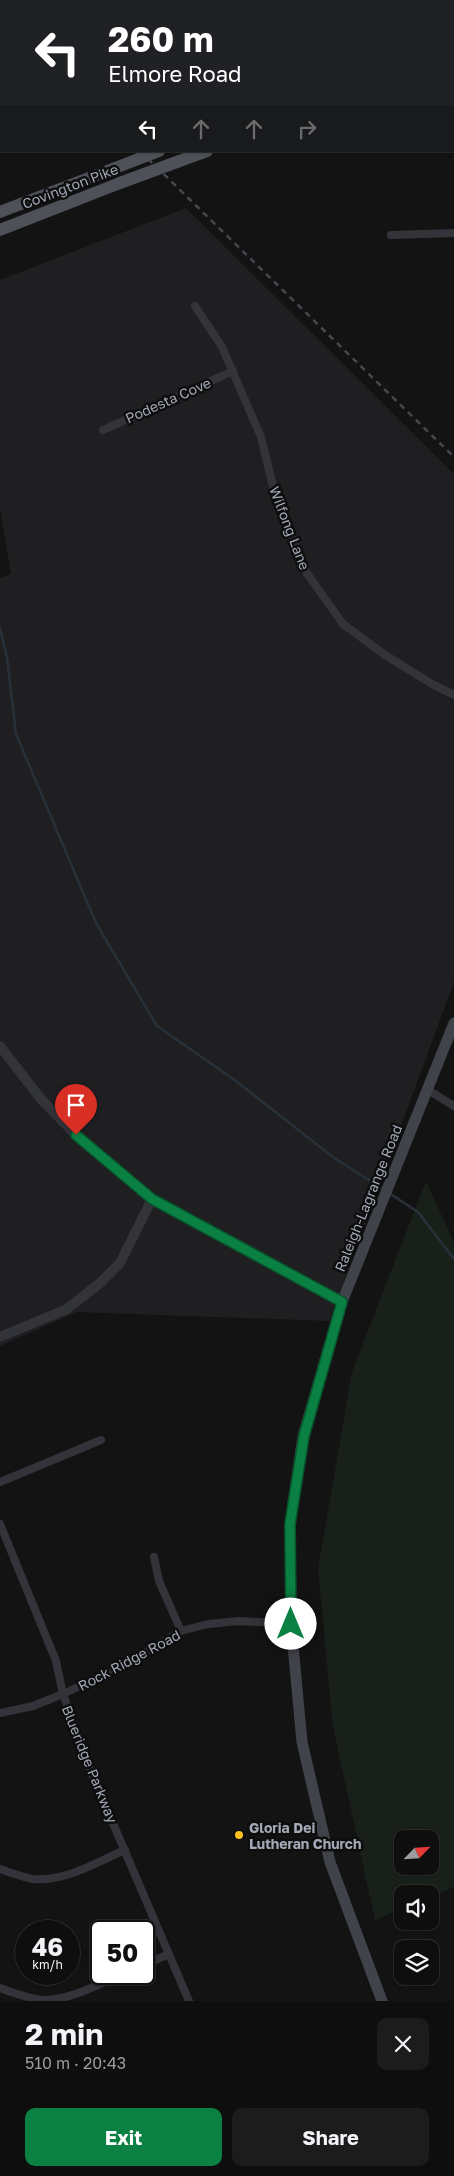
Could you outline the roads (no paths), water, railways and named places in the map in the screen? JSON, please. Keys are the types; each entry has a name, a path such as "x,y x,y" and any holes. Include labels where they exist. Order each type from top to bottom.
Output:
{"main road":[{"name":"Covington Pike","path":"0,212 156,152"},
{"name":"Covington Pike","path":"0,230 204,152"},
{"name":"Raleigh-Lagrange Road","path":"382,2001 330,1862 302,1742 291,1624 290,1524 304,1436 342,1302 454,1023"}],"street":[{"path":"391,235 454,233"},
{"name":"Wilfong Lane","path":"195,306 222,347 261,436 276,499 306,572 343,624 391,659 454,695"},
{"name":"Podesta Cove","path":"103,430 233,371"},
{"path":"0,1046 40,1098 76,1135 152,1199 342,1302"},
{"path":"428,1090 454,1106"},
{"path":"0,1337 67,1309 100,1283 120,1263 152,1199"},
{"path":"0,1482 101,1440"},
{"name":"Blueridge Parkway","path":"0,1524 56,1661 63,1694 85,1757 189,2001"},
{"path":"154,1557 159,1581 181,1631"},
{"name":"Rock Ridge Road","path":"0,1713 33,1706 63,1694 126,1664 181,1631 208,1624 232,1622 291,1624"},
{"path":"0,1869 29,1878 50,1879 125,1850"},
{"path":"155,1960 169,1954"},
{"path":"0,1988 42,2000 73,1995 97,1985"}],"waterway":[{"path":"0,628 7,658 16,734 96,923 157,1026 236,1081 334,1158 383,1189"},
{"path":"389,1193 418,1212 454,1259"}],"railway":[{"path":"141,152 454,457"}],"place":[{"name":"Gloria Dei Lutheran Church","path":"239,1835"}]}
